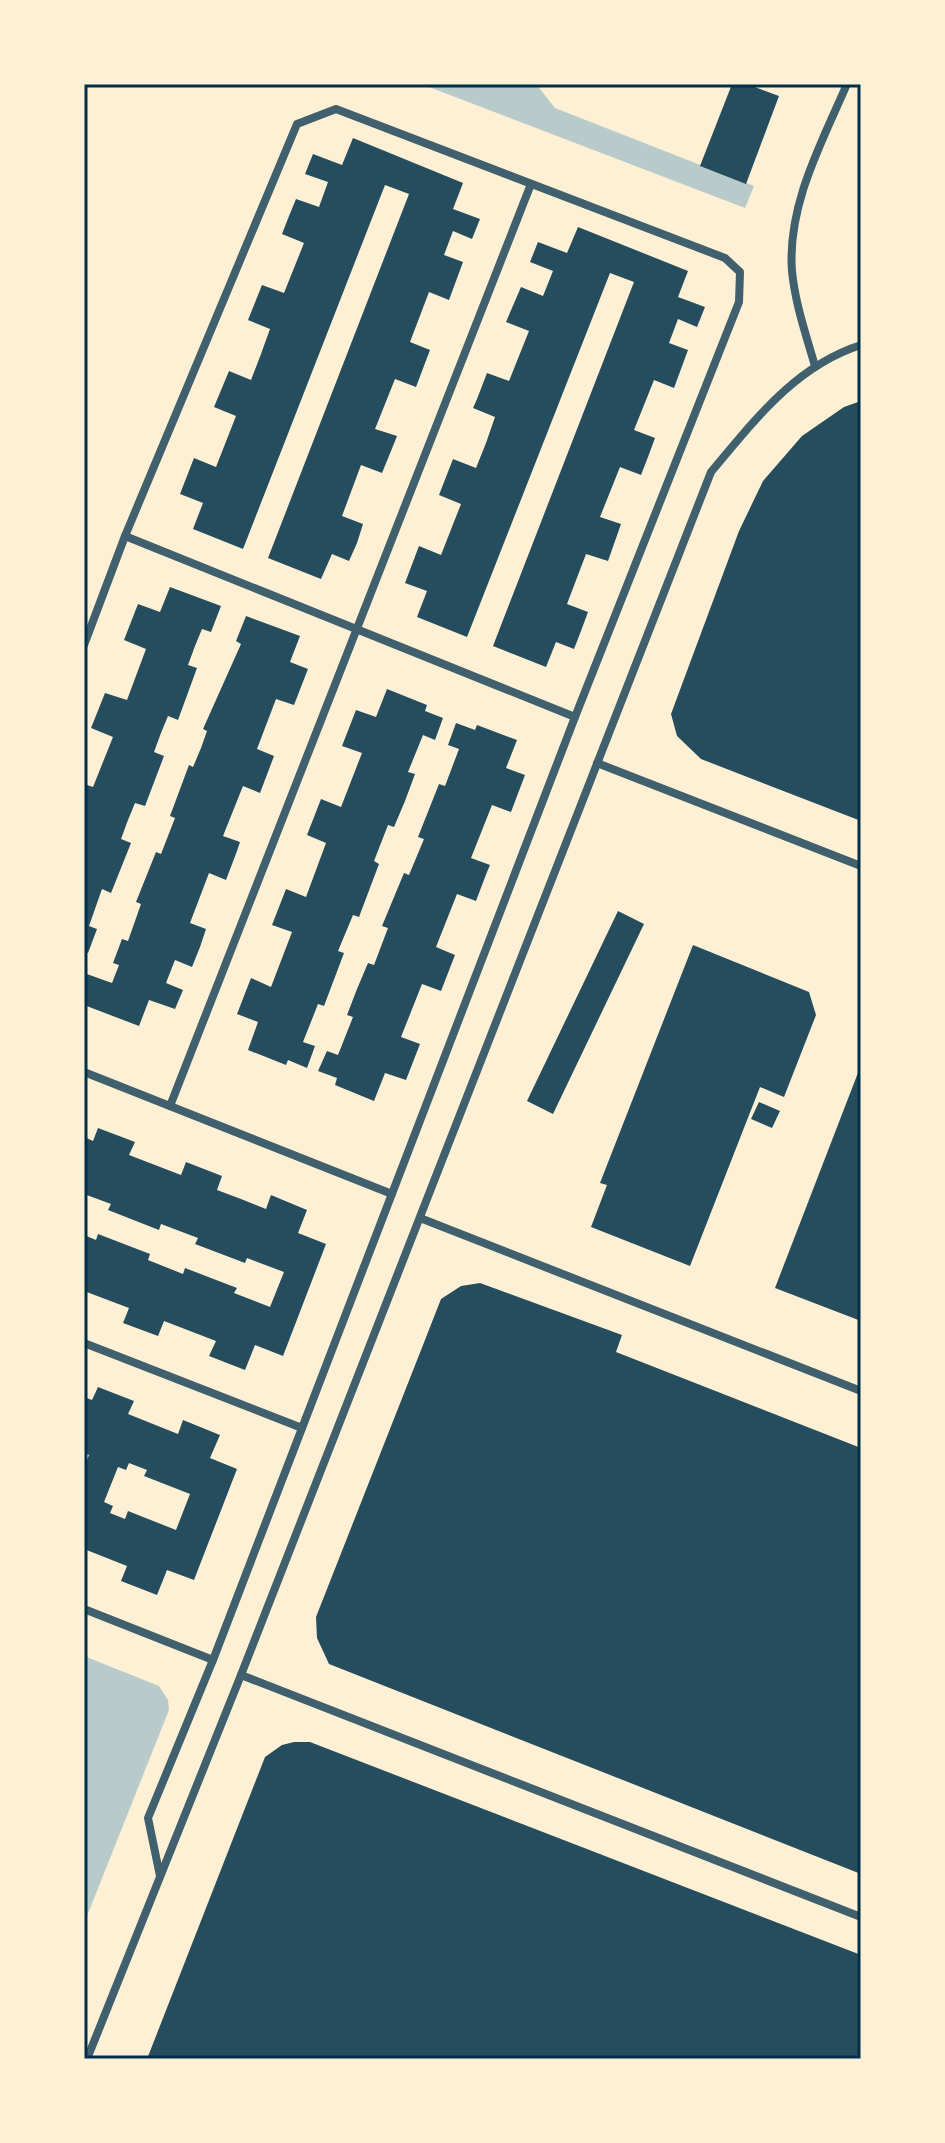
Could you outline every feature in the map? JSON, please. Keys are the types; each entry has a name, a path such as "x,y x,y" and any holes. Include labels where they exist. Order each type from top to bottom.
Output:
{"street":[{"path":"815,366 801,320 792,269 801,190 847,84"},
{"path":"84,645 125,536 297,124 336,109 725,258 740,272 739,302 575,717 213,1660 148,1818 160,1876"},
{"path":"170,1106 531,184"},
{"path":"87,2059 241,1675 711,472 776,397 815,366 861,345"},
{"path":"125,536 575,717"},
{"path":"597,763 861,866"},
{"path":"84,1072 392,1194"},
{"path":"420,1218 861,1391"},
{"path":"84,1343 302,1428"},
{"path":"84,1609 213,1660"},
{"path":"241,1675 861,1917"}],"shaded area":[{"path":"421,84 536,84 555,108 754,186 745,208"},
{"path":"84,1656 159,1686 168,1700 169,1710 85,1921"}],"building":[{"path":"732,84 747,84 779,96 746,184 700,166"},
{"path":"353,138 463,183 453,209 480,219 472,239 453,231 444,255 463,262 449,300 429,292 410,342 430,350 416,387 395,379 375,429 397,436 382,473 361,465 342,516 363,524 357,543 349,561 332,554 321,579 268,558 409,194 385,185 243,549 193,529 203,503 180,494 194,458 216,467 236,416 214,407 229,371 251,380 270,329 248,320 262,285 284,293 304,243 282,234 296,199 319,207 328,182 305,174 313,154 342,165"},
{"path":"578,227 688,271 678,297 705,307 697,327 678,319 669,343 688,350 674,388 654,380 634,430 655,438 648,457 641,475 620,467 600,517 621,524 608,561 586,554 567,604 588,612 574,649 556,642 546,667 493,646 634,282 610,273 467,637 417,617 427,591 405,583 419,546 441,555 461,504 439,495 453,459 476,468 486,443 495,417 473,408 487,373 509,381 529,331 506,322 521,287 543,296 553,271 530,262 538,242 567,253"},
{"path":"861,401 861,821 701,759 677,736 671,714 739,531 763,481 802,436 844,407"},
{"path":"170,587 221,606 211,632 202,629 195,646 188,665 197,668 178,720 168,716 161,733 154,752 164,756 145,806 135,803 128,820 121,839 131,843 111,893 102,889 89,926 97,929 88,953 84,952 84,784 93,787 113,737 91,728 105,693 127,700 146,649 124,640 138,604 160,612"},
{"path":"246,616 300,636 290,662 308,669 294,705 276,699 257,749 274,756 260,793 243,786 223,836 240,842 226,880 209,873 190,923 206,929 200,947 192,967 175,960 166,983 183,990 175,1009 149,1000 139,1026 84,1005 84,973 112,983 119,965 113,963 122,939 128,941 141,904 136,902 156,852 161,854 175,818 170,816 189,765 193,767 201,748 207,731 203,729 241,644 236,641"},
{"path":"387,689 427,705 425,711 443,718 435,740 423,735 408,772 415,774 405,801 394,827 388,825 374,861 379,864 359,917 353,915 338,951 344,953 324,1006 318,1004 303,1042 315,1046 307,1068 288,1060 286,1065 248,1050 258,1022 237,1014 251,978 271,987 292,932 272,925 286,889 306,897 326,843 307,835 321,799 341,807 362,753 342,746 356,710 376,717"},
{"path":"456,723 475,730 477,725 517,740 506,768 525,775 511,812 492,805 471,858 490,865 476,901 457,894 436,947 455,955 441,991 422,984 401,1037 420,1044 406,1080 385,1073 374,1101 335,1085 337,1078 318,1071 327,1051 338,1055 353,1017 347,1015 357,989 368,963 374,965 388,928 382,926 404,873 409,875 424,839 418,837 439,784 445,786 459,749 448,745"},
{"path":"618,911 644,924 553,1114 527,1101"},
{"path":"693,945 809,992 816,1015 784,1097 760,1087 690,1266 591,1227 607,1185 600,1183"},
{"path":"861,1065 861,1321 775,1288"},
{"path":"759,1102 780,1111 772,1128 751,1119"},
{"path":"98,1128 135,1142 129,1155 181,1175 186,1162 222,1176 217,1190 266,1209 271,1195 307,1210 298,1233 326,1244 283,1356 255,1345 245,1370 209,1356 216,1341 164,1321 158,1336 123,1323 129,1308 84,1291 84,1235 96,1240 98,1234 150,1254 148,1260 183,1274 185,1268 237,1288 234,1293 270,1307 284,1272 247,1258 245,1263 195,1244 198,1238 161,1224 159,1230 108,1210 111,1204 84,1194 84,1137 93,1141"},
{"path":"480,1283 622,1335 616,1352 861,1448 861,1874 329,1664 317,1638 316,1617 441,1299 461,1286"},
{"path":"98,1387 134,1401 128,1414 178,1434 183,1420 220,1435 210,1458 237,1469 194,1580 167,1570 157,1595 121,1581 127,1566 84,1549 84,1467 89,1455 84,1453 84,1397 92,1400","holes":["129,1463 147,1470 144,1476 190,1494 176,1530 128,1511 125,1519 110,1513 113,1506 104,1502 118,1467 126,1470"]},
{"path":"310,1742 861,1955 861,2059 147,2059 265,1757 282,1745"}]}
